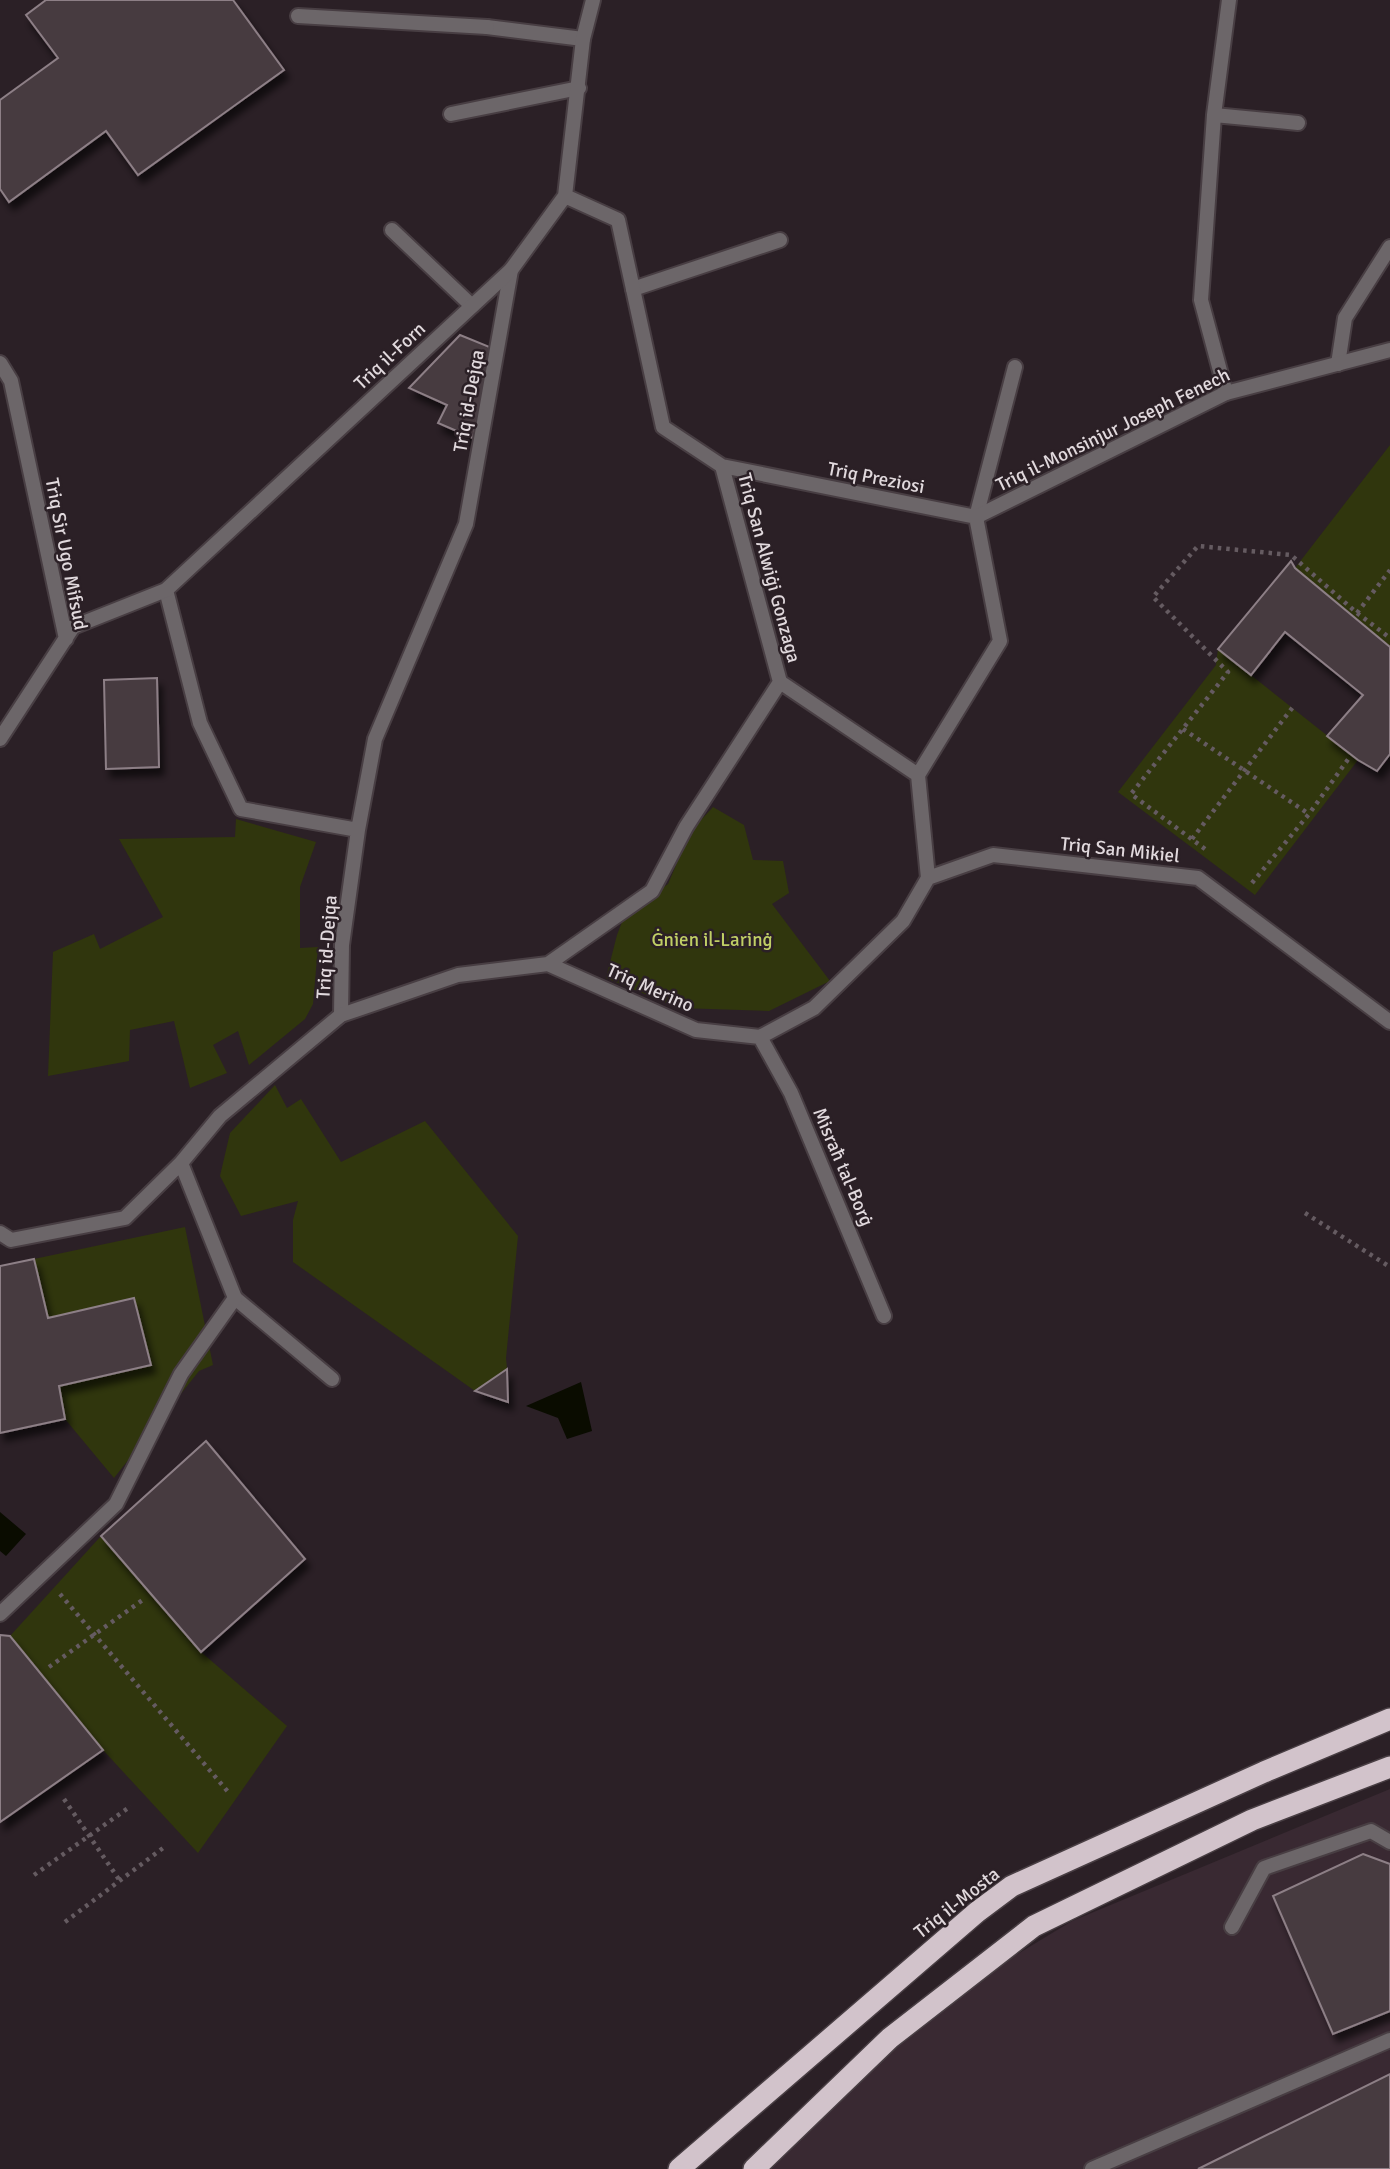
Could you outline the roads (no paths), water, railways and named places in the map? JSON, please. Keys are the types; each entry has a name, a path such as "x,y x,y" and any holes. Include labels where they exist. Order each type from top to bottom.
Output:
{"highway":[{"name":"Triq il-Mosta","path":"679,2169 977,1912 1012,1886 1264,1772 1390,1719"},
{"path":"754,2169 890,2038 1034,1926 1252,1820 1390,1767"}],"street":[{"name":"Triq il-Forn","path":"66,639 74,627 166,590 511,270 565,196 583,39 593,0"},
{"path":"1226,393 1200,300 1214,115 1229,0"},
{"path":"298,16 487,27 583,39"},
{"path":"450,114 579,88"},
{"path":"1214,115 1298,123"},
{"name":"Triq Preziosi","path":"565,196 618,220 663,427 722,466 976,517"},
{"path":"392,230 472,306"},
{"path":"633,289 780,240"},
{"path":"1338,363 1345,318 1390,247"},
{"name":"Triq id-Dejqa","path":"0,1233 11,1240 125,1218 181,1163 220,1116 341,1015 342,945 358,830 375,739 467,524 511,270"},
{"name":"Triq il-Monsinjur Joseph Fenech","path":"976,517 1226,393 1390,350"},
{"name":"Triq Sir Ugo Mifsud","path":"0,363 11,381 66,639 0,739"},
{"path":"760,1037 814,1008 903,922 928,878 918,775 1000,641 976,517 1015,367"},
{"name":"Triq San Alwiġi Gonzaga","path":"722,466 780,682 918,775"},
{"path":"166,590 200,723 241,809 358,830"},
{"path":"341,1015 458,975 548,964 652,891 686,827 780,682"},
{"name":"Triq San Mikiel","path":"928,878 993,855 1198,878 1390,1022"},
{"name":"Triq Merino","path":"548,964 696,1030 760,1037"},
{"name":"Misraħ tal-Borġ","path":"760,1037 791,1093 884,1316"},
{"path":"181,1163 235,1298 332,1378"},
{"path":"0,1614 116,1504 181,1374 235,1298"},
{"path":"1232,1927 1264,1868 1371,1831 1390,1842"},
{"path":"1092,2169 1390,2040"}],"park label":[{"name":"Ġnien il-Larinġ","path":"712,940"}]}
